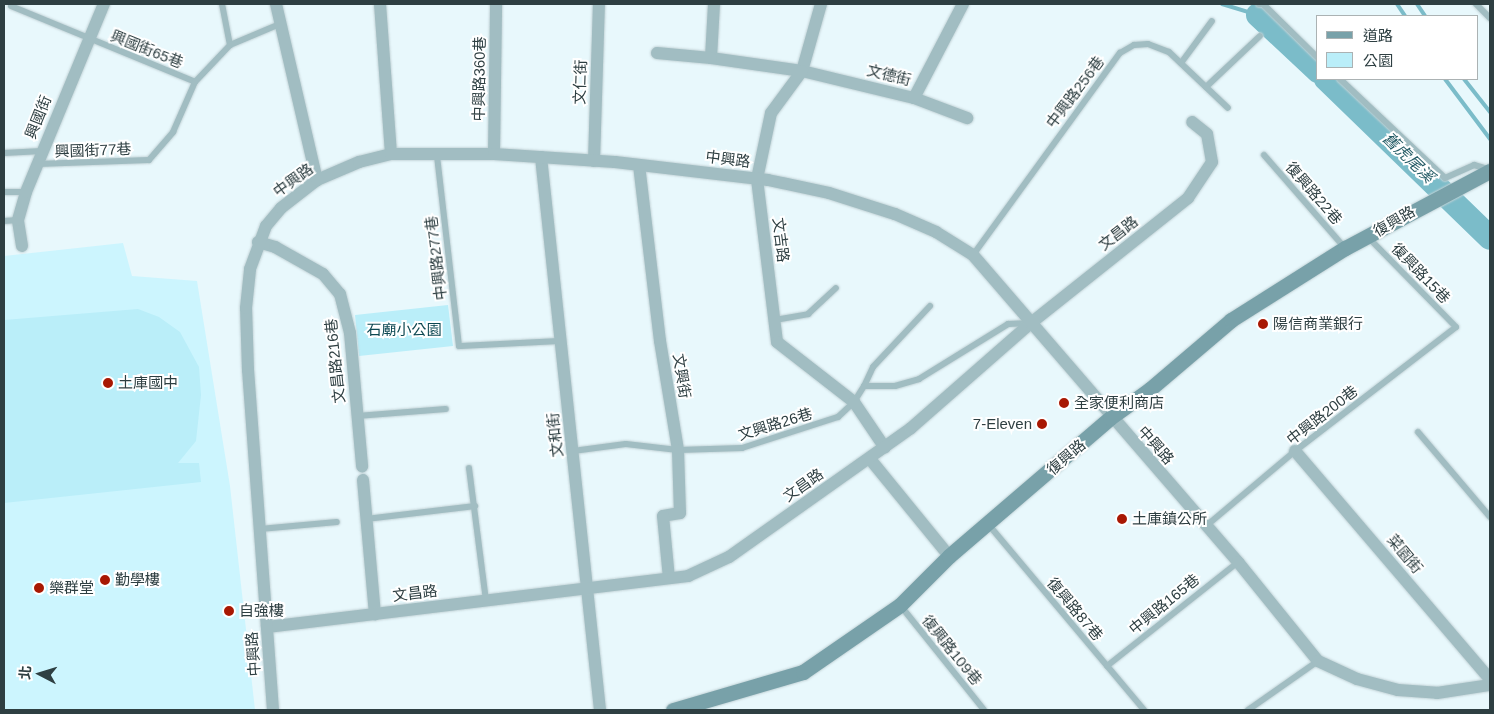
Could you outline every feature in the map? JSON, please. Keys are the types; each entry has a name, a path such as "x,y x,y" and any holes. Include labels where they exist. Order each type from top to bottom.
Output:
{"main road":[{"name":"復興路","path":"677,710 803,672 900,606 949,556 1110,418 1150,389 1231,320 1345,248 1456,186 1490,170"}],"street":[{"name":"興國街","path":"22,246 18,220 26,192 91,40 104,4"},
{"path":"276,4 317,180"},
{"path":"380,4 391,154"},
{"name":"中興路360巷","path":"494,154 496,4"},
{"name":"文仁街","path":"594,161 598,4"},
{"path":"712,58 714,4"},
{"name":"文吉路","path":"820,4 802,70 771,113 757,179 777,342 854,402 884,448"},
{"path":"914,98 962,4"},
{"name":"文德街","path":"657,53 802,70 914,98 967,118"},
{"name":"文昌路","path":"267,627 688,576 729,557 884,448 1031,323 1188,198 1212,162 1207,134 1192,122"},
{"name":"中興路","path":"273,710 246,308 250,270 258,242 266,226 281,208 317,180 359,162 391,154 437,156 494,154 541,157 639,165 757,179 829,193 895,214 936,232 973,255 1110,418 1238,562 1318,661 1357,679 1398,690 1437,692 1490,685"},
{"name":"文和街","path":"541,157 600,710"},
{"name":"文興街","path":"639,165 660,341 678,450 680,513 663,516 669,578"},
{"name":"文昌路216巷","path":"258,242 275,248 323,274 340,294 350,333 362,466"},
{"name":"菜園街","path":"1296,451 1490,679"},
{"path":"870,458 949,556"},
{"path":"363,480 375,614"}],"lane":[{"path":"222,4 230,46"},
{"path":"1259,4 1264,4 1316,56"},
{"path":"1476,4 1490,18"},
{"name":"興國街65巷","path":"11,6 195,82"},
{"path":"1181,63 1212,21"},
{"path":"195,82 230,46 280,24"},
{"path":"1206,87 1260,36"},
{"name":"中興路256巷","path":"973,255 1120,53 1134,45 1148,44 1169,52 1228,108"},
{"path":"1341,80 1445,178 1474,166 1490,170"},
{"name":"興國街77巷","path":"37,164 149,160 173,132 195,82"},
{"path":"4,154 42,151"},
{"name":"復興路22巷","path":"1264,154 1345,248"},
{"name":"中興路277巷","path":"437,156 459,346 561,341"},
{"path":"4,192 26,192"},
{"path":"4,221 18,220"},
{"name":"復興路15巷","path":"1368,236 1456,327"},
{"path":"775,320 808,314 836,288"},
{"name":"文興路26巷","path":"573,451 626,444 678,450 742,448 838,417 854,402 873,367 930,306"},
{"path":"864,386 895,386 919,379 1008,324 1031,323"},
{"name":"中興路200巷","path":"1206,526 1296,451 1456,327"},
{"path":"358,416 446,409"},
{"path":"1418,432 1490,517"},
{"path":"469,468 486,600"},
{"path":"366,518 475,506"},
{"path":"260,530 337,522"},
{"name":"復興路87巷","path":"988,524 1144,710"},
{"name":"中興路165巷","path":"1107,666 1238,562"},
{"name":"復興路109巷","path":"900,606 984,710"},
{"path":"1248,710 1318,661"}],"shaded area":[{"name":"土庫國中","path":"123,243 132,276 197,281 230,486 255,710 4,710 4,256"}],"green space":[{"name":"石廟小公園","path":"448,305 453,346 359,356 355,315"},
{"path":"138,309 159,317 180,332 199,367 201,395 196,441 178,463 199,463 201,482 4,503 4,320"}],"waterway":[{"path":"1222,4 1258,15 1257,4"},
{"path":"1397,4 1404,15"},
{"path":"1417,4 1424,15"},
{"name":"舊虎尾溪","path":"1258,15 1316,69"},
{"name":"舊虎尾溪","path":"1327,80 1490,238"},
{"path":"1446,80 1490,139"},
{"path":"1465,80 1490,112"}],"place":[{"name":"陽信商業銀行","path":"1263,324"},
{"name":"土庫國中","path":"108,383"},
{"name":"全家便利商店","path":"1064,403"},
{"name":"7-Eleven","path":"1042,424"},
{"name":"土庫鎮公所","path":"1122,519"},
{"name":"勤學樓","path":"105,580"},
{"name":"樂群堂","path":"39,588"},
{"name":"自強樓","path":"229,611"}]}
